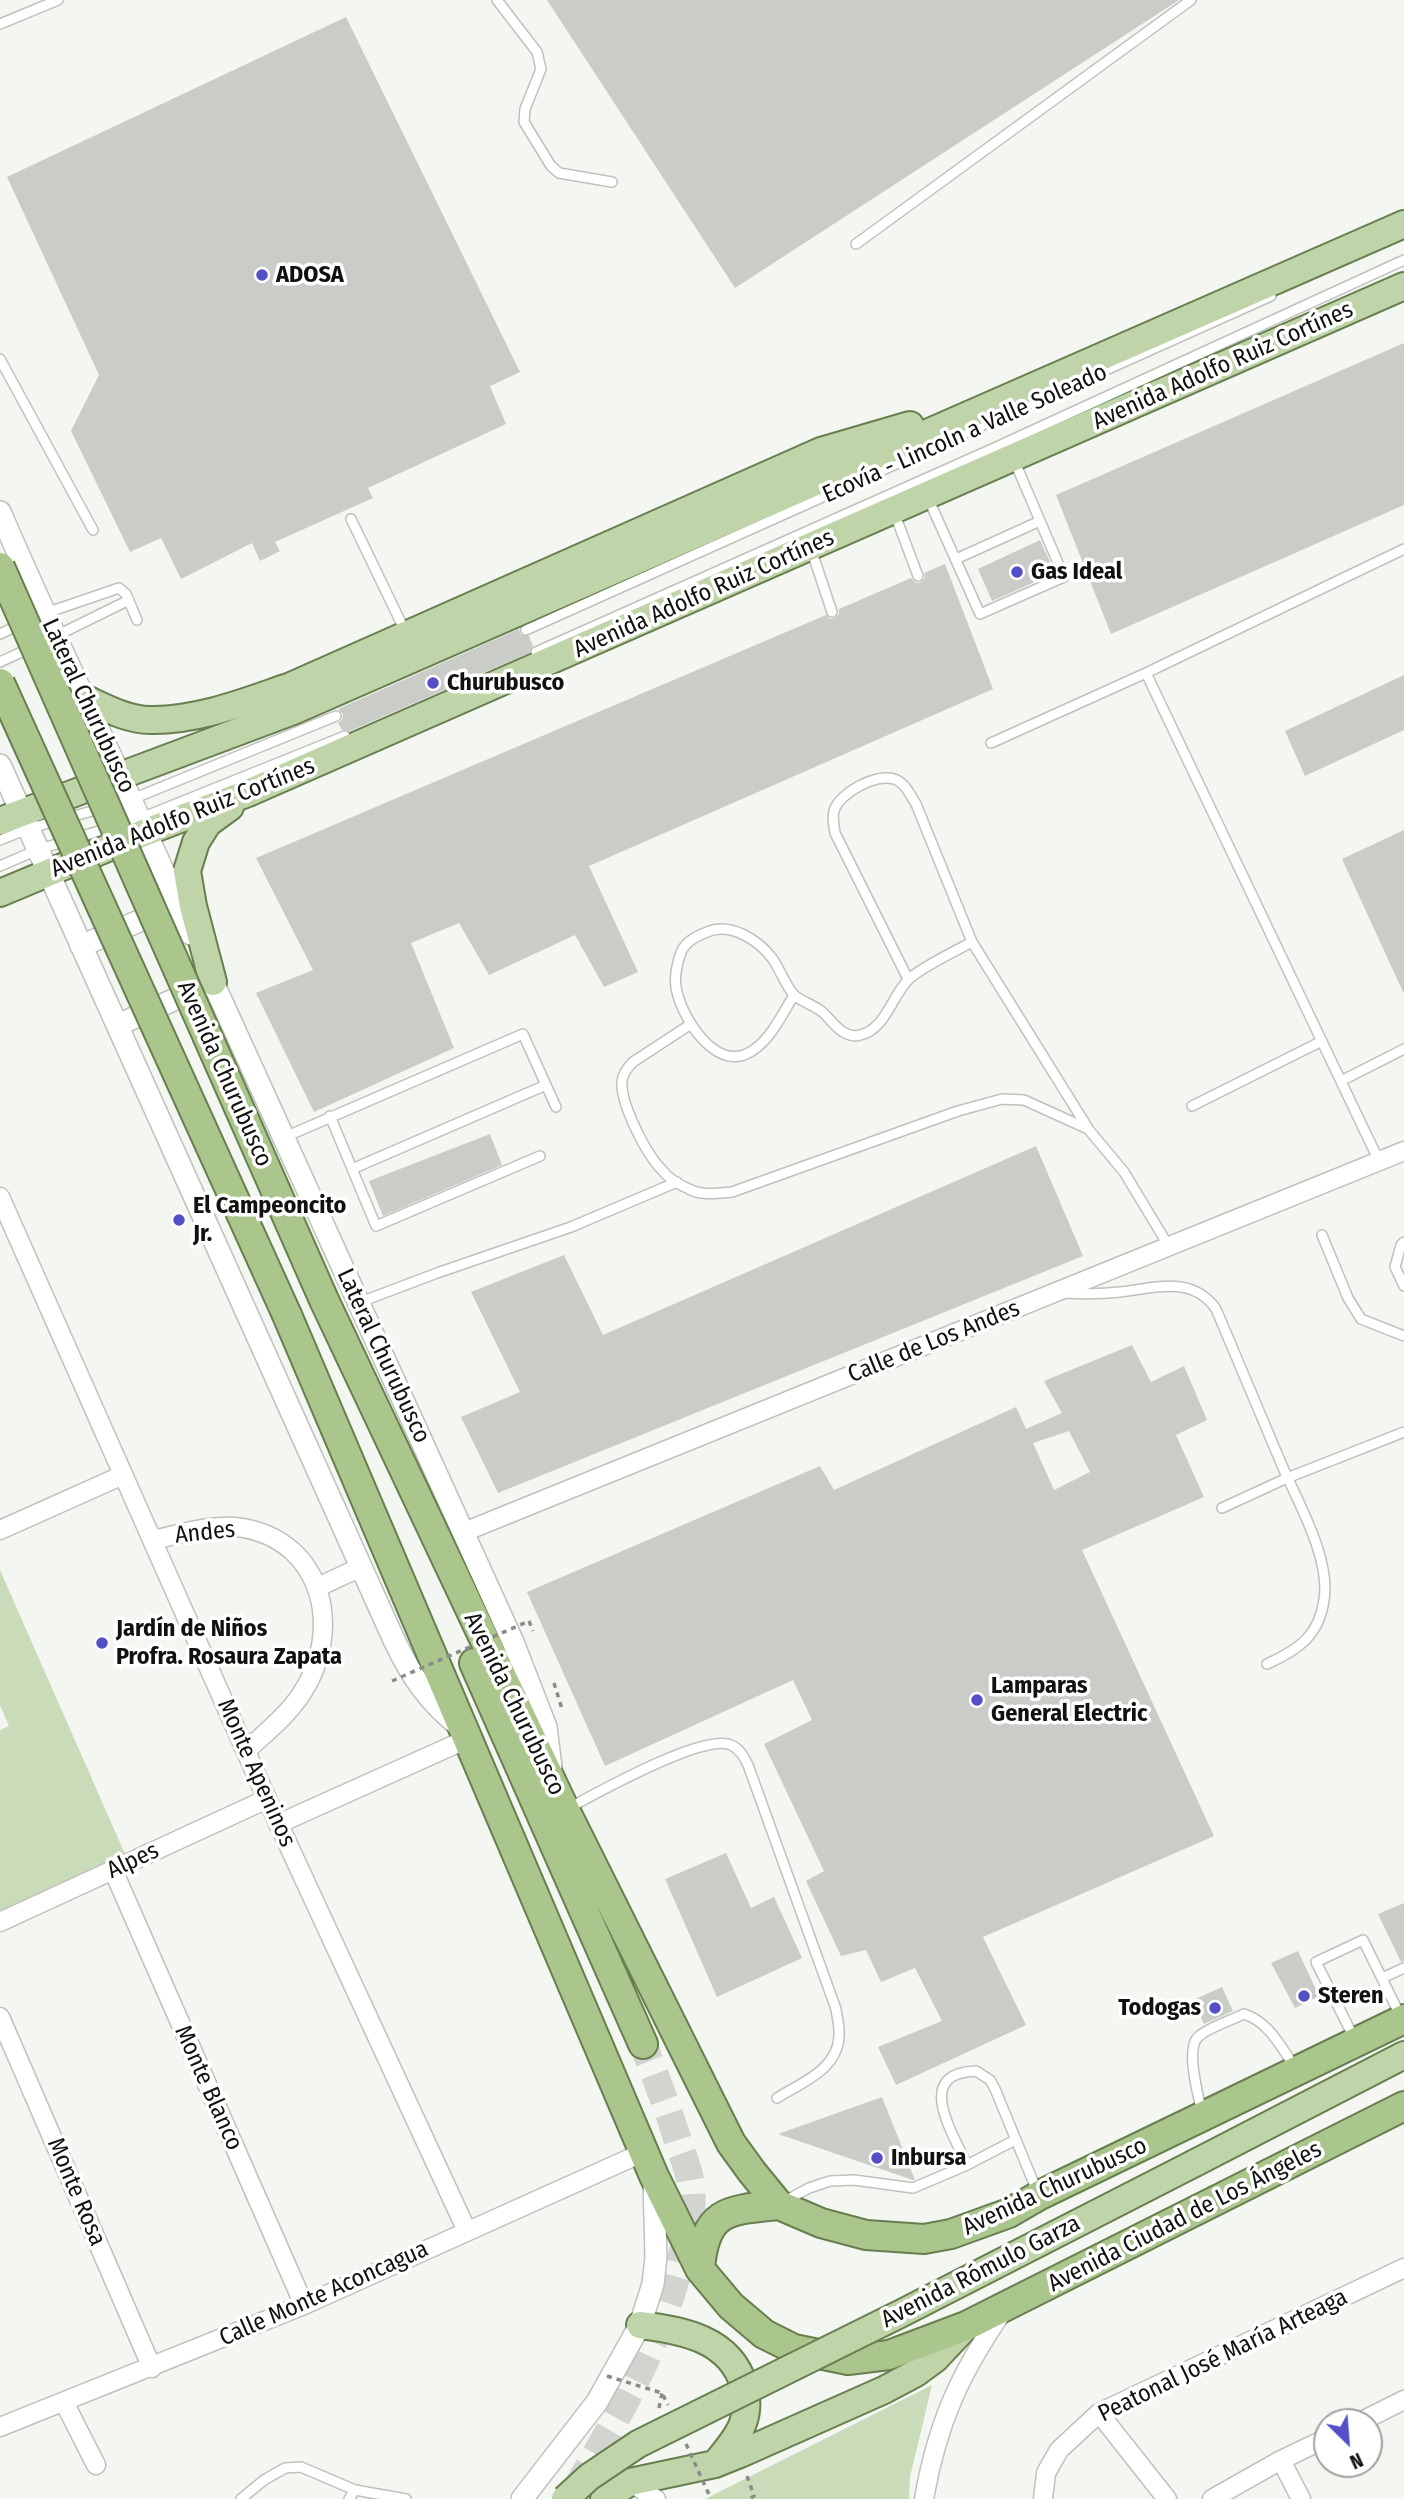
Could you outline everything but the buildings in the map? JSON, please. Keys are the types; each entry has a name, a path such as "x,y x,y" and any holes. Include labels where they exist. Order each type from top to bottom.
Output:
{"highway":[{"name":"Avenida Churubusco","path":"0,566 324,1300 452,1573 560,1799 731,2143 779,2205 821,2223 866,2235 924,2239 951,2234 1009,2213 1403,2020"},
{"name":"Avenida Churubusco","path":"0,683 287,1315 649,2164 700,2269 731,2306 764,2334 794,2349 848,2360 889,2355 966,2326"},
{"path":"452,1573 454,1616 462,1637 643,2045"},
{"name":"Avenida Ciudad de Los Ángeles","path":"966,2326 1404,2106"},
{"path":"700,2269 704,2241 716,2220 743,2208 779,2205"}],"main road":[{"path":"16,821 120,775 293,711 1404,223"},
{"name":"Avenida Adolfo Ruiz Cortínes","path":"0,893 42,862 140,817 248,793 1404,286"},
{"path":"84,698 115,712 149,720 193,716 239,704 291,685 407,635 821,451 1016,393"},
{"path":"212,982 187,871 195,842 208,823 248,793"},
{"name":"Avenida Rómulo Garza","path":"565,2499 589,2477 638,2444 902,2313 1404,2055"},
{"path":"640,2325 670,2328 697,2337 730,2358 741,2374 747,2398 743,2425 715,2464"},
{"name":"Avenida Rómulo Garza","path":"604,2499 630,2483 715,2464 884,2390 935,2359 966,2326"}],"street":[{"name":"Lateral Churubusco","path":"0,512 54,637 140,817 212,982 513,1642 546,1727 560,1799"},
{"path":"0,765 16,821 42,862 118,1025 394,1640 415,1682 464,1733 278,1825"},
{"path":"81,946 178,904"},
{"path":"118,1025 212,982"},
{"name":"Calle de Los Andes","path":"464,1532 1404,1151"},
{"name":"Monte Apeninos","path":"0,1196 278,1825 467,2231"},
{"path":"0,1530 123,1475"},
{"name":"Andes","path":"153,1540 199,1529 242,1528 268,1536 288,1547 304,1563 318,1587 324,1625 316,1666 302,1693 280,1720 246,1751"},
{"path":"318,1587 361,1567"},
{"name":"Alpes","path":"0,1922 267,1800"},
{"name":"Monte Blanco","path":"113,1870 304,2305"},
{"name":"Monte Rosa","path":"0,2017 152,2368"},
{"path":"522,2499 597,2402 640,2325 653,2284 656,2257 649,2164"},
{"name":"Calle Monte Aconcagua","path":"2,2423 152,2368 304,2305 467,2231 649,2164"},
{"name":"Peatonal José María Arteaga","path":"1044,2499 1046,2473 1059,2450 1099,2413 1404,2268"},
{"path":"924,2499 931,2458 953,2396 969,2364 1007,2305"},
{"path":"1383,2410 1404,2400"},
{"path":"64,2402 96,2465"},
{"path":"1099,2413 1167,2499"},
{"path":"1212,2499 1313,2445"},
{"path":"1281,2460 1301,2499"},
{"path":"630,2483 656,2499"}],"lane":[{"path":"0,24 39,4 58,0"},
{"path":"497,0 537,52 541,69 525,109 524,122 551,166 559,173 612,181"},
{"path":"856,244 1191,0"},
{"path":"536,652 992,449 1404,260"},
{"name":"Ecovía - Lincoln a Valle Soleado","path":"526,630 1277,294"},
{"path":"0,359 93,530"},
{"path":"928,496 980,614 1064,577 1013,459"},
{"path":"894,511 918,576"},
{"path":"351,519 407,635"},
{"path":"956,559 1040,521"},
{"path":"810,547 832,612"},
{"path":"992,743 1146,673 1404,549"},
{"path":"0,634 44,614 112,589 123,590 137,621"},
{"path":"0,662 129,600"},
{"path":"1146,673 1379,1161"},
{"path":"140,817 336,716"},
{"path":"0,840 16,821 140,817 345,736"},
{"path":"908,979 835,833 833,819 835,808 843,797 861,785 885,778 896,779 916,804 972,942 1089,1130 1124,1172 1168,1245"},
{"path":"0,866 42,862"},
{"path":"794,995 760,1044 741,1056 720,1055 691,1024 676,987 676,973 682,950 691,938 711,930 726,928 744,935 761,946 772,959 794,995 822,1012 847,1034 860,1035 874,1027 882,1018 908,979 972,942"},
{"path":"691,1024 633,1062 622,1080 632,1119 661,1170 691,1191 732,1192 958,1111 1002,1099 1024,1100 1089,1130"},
{"path":"284,1138 523,1034 556,1107"},
{"path":"1192,1106 1322,1041"},
{"path":"1341,1081 1404,1049"},
{"path":"352,1169 546,1085"},
{"path":"330,1116 376,1226 540,1156"},
{"path":"359,1303 572,1227 677,1182"},
{"path":"1322,1235 1348,1298 1362,1319 1404,1336"},
{"path":"1404,1242 1395,1267 1404,1286"},
{"path":"1057,1292 1104,1294 1166,1285 1185,1286 1209,1300 1216,1309 1318,1552 1325,1584 1324,1600 1315,1629 1305,1642 1291,1653 1267,1664"},
{"path":"1223,1508 1287,1478 1404,1432"},
{"path":"560,1799 600,1791 695,1747 717,1742 730,1744 740,1751 748,1765 836,2008 839,2038 834,2056 821,2071 777,2098"},
{"path":"1356,2043 1317,1962 1363,1940 1403,2020"},
{"path":"1382,1978 1404,1968"},
{"path":"1202,2117 1192,2057 1193,2044 1198,2036 1244,2014 1266,2025 1298,2071"},
{"path":"967,2165 942,2109 940,2094 942,2086 956,2074 976,2071 990,2080 1040,2196"},
{"path":"779,2205 808,2188 830,2181 854,2180 913,2188 967,2165 1015,2140"},
{"path":"241,2499 264,2480 285,2469 301,2467 355,2490 405,2499"},
{"path":"349,2499 355,2490"}],"path":[{"path":"392,1681 529,1621"},
{"path":"749,2499 754,2496"}],"green space":[{"path":"0,1570 125,1854 0,1911 0,1730 9,1726 0,1705"},
{"path":"932,2385 910,2477 909,2499 705,2499"}],"tunnel":[{"path":"575,2491 648,2354 671,2296 690,2222 692,2201 688,2171 643,2044"}],"place":[{"name":"ADOSA","path":"262,275"},
{"name":"Gas Ideal","path":"1017,572"},
{"name":"Churubusco","path":"433,683"},
{"name":"El Campeoncito Jr.","path":"179,1220"},
{"name":"Jardín de Niños Profra. Rosaura Zapata","path":"102,1643"},
{"name":"Lamparas General Electric","path":"977,1700"},
{"name":"Steren","path":"1304,1996"},
{"name":"Todogas","path":"1215,2008"},
{"name":"Inbursa","path":"877,2158"}]}
